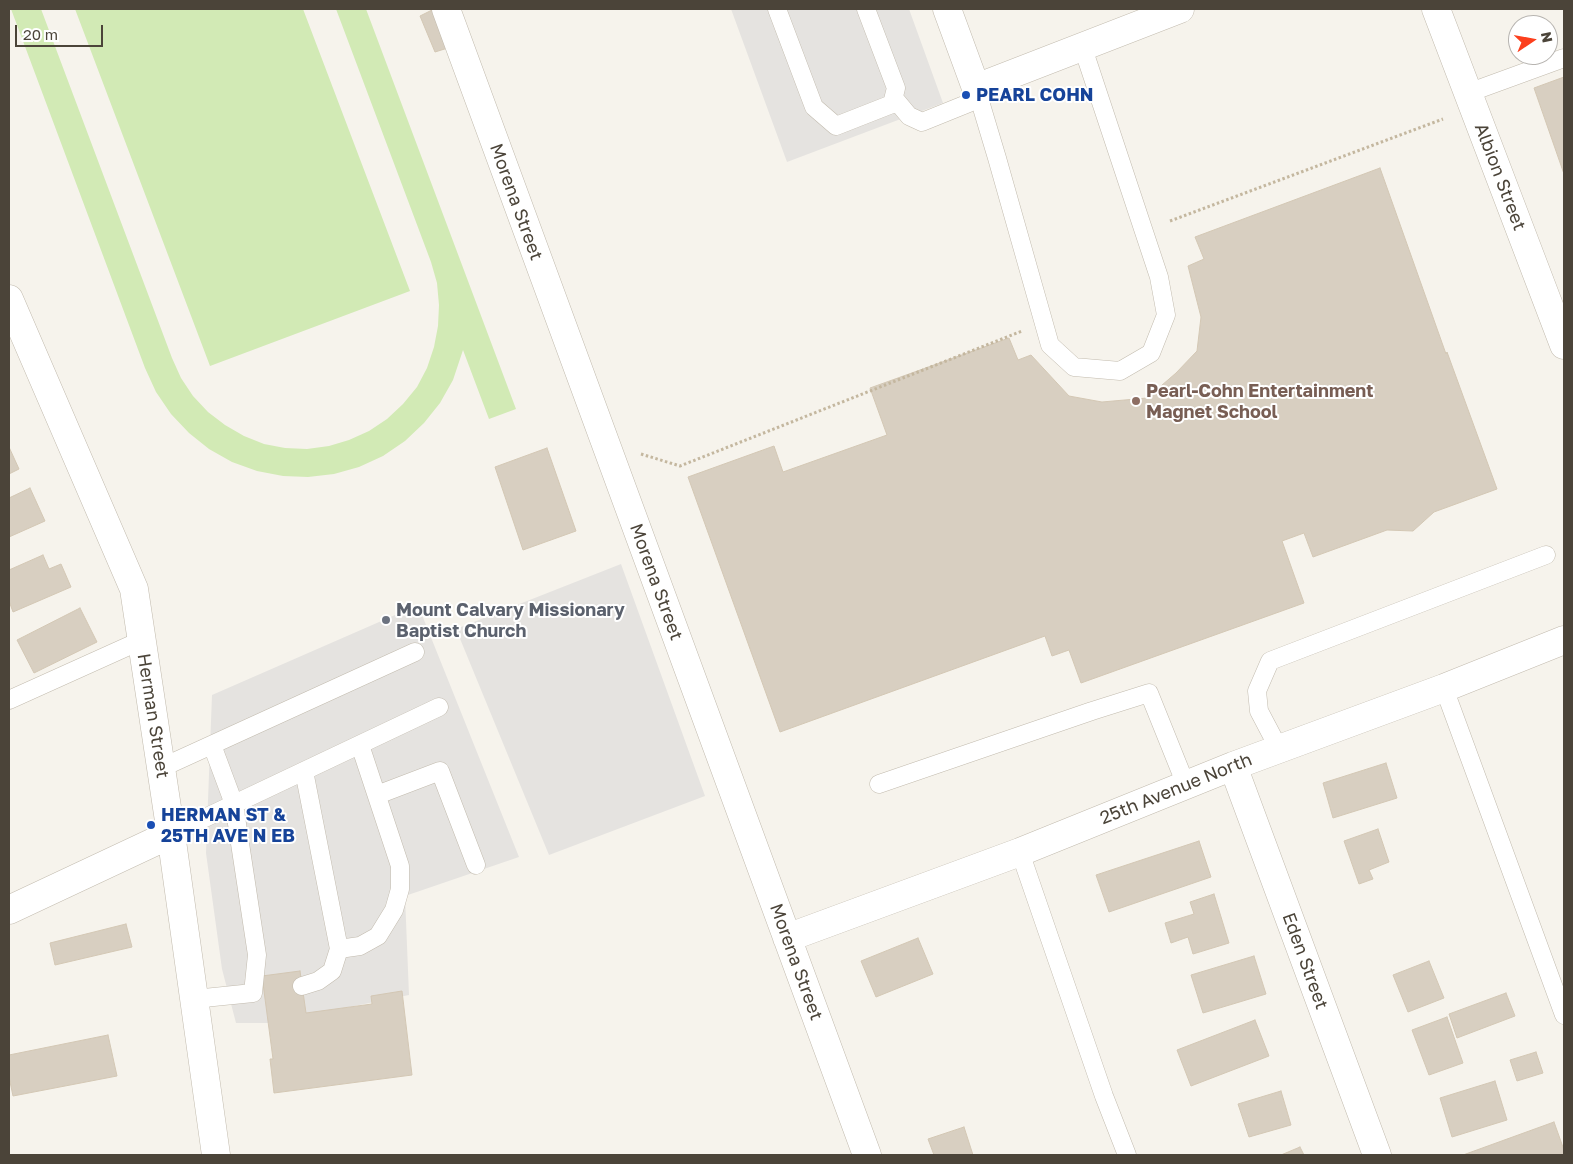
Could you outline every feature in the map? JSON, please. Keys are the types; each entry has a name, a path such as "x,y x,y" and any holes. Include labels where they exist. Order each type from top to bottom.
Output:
{"street":[{"name":"Morena Street","path":"446,9 867,1155"},
{"path":"947,9 976,88 1180,9"},
{"name":"Albion Street","path":"1436,9 1564,345"},
{"name":"Herman Street","path":"9,300 134,589 216,1155"},
{"name":"25th Avenue North","path":"787,938 1020,852 1233,766 1444,688 1564,640"},
{"name":"Eden Street","path":"1233,766 1377,1155"},
{"path":"9,910 171,834"}],"lane":[{"path":"777,9 814,107 836,126 892,104 894,98 896,88 866,9"},
{"path":"976,88 998,158 1050,345 1074,366 1120,371 1151,353 1166,315 1159,277 1082,46"},
{"path":"1468,93 1564,58"},
{"path":"894,98 909,116 922,122 968,104 976,88"},
{"path":"1279,749 1259,711 1257,691 1270,661 1546,554"},
{"path":"9,700 142,640"},
{"path":"161,768 415,652"},
{"path":"1444,688 1564,1015"},
{"path":"879,784 1149,693 1186,785"},
{"path":"171,834 439,707"},
{"path":"194,999 259,992 257,955 234,804 212,745"},
{"path":"339,949 360,946 378,936 394,910 400,889 400,866 360,745"},
{"path":"302,986 318,981 332,971 339,949 304,771"},
{"path":"377,795 440,771 476,865"},
{"path":"1020,852 1104,1096 1127,1155"}],"path":[{"path":"1170,221 1443,119"},
{"path":"639,453 680,466 1025,330"}],"green space":[{"path":"11,9 41,9 172,358 181,378 193,396 208,412 244,436 264,444 285,448 307,449 329,446 369,431 387,419 403,404 417,387 427,368 438,326 437,283 431,262 336,9 366,9 516,409 489,419 463,350 453,380 440,403 424,423 405,441 383,456 359,467 334,474 308,477 283,476 257,471 232,462 209,449 189,433 171,414 156,392 145,368"},
{"path":"75,9 303,9 410,291 210,366"}],"shaded area":[{"path":"731,9 909,9 943,103 787,162"},
{"path":"621,564 705,796 549,855 456,629"},
{"path":"418,605 519,857 405,896 409,995 270,1023 236,1023 222,969 206,853 212,695"}],"building":[{"path":"434,9 451,47 435,52 420,16"},
{"path":"1564,77 1564,174 1534,88"},
{"path":"1380,168 1446,354 1447,352 1497,489 1434,512 1413,531 1387,530 1313,557 1304,533 1282,541 1304,603 1081,683 1069,650 1052,656 1045,636 780,732 688,477 774,446 783,472 887,435 870,388 1009,338 1018,360 1031,355 1069,396 1102,402 1147,398 1176,373 1197,351 1201,317 1188,266 1204,259 1195,237"},
{"path":"9,447 19,469 9,474"},
{"path":"547,448 576,531 523,550 495,467"},
{"path":"30,488 45,521 9,537 9,498"},
{"path":"43,555 49,569 61,564 71,587 13,612 9,601 9,570"},
{"path":"80,608 97,642 34,673 17,640"},
{"path":"1386,763 1397,798 1333,818 1323,783"},
{"path":"1378,829 1389,862 1369,870 1373,879 1359,884 1344,841"},
{"path":"1199,841 1211,877 1109,912 1096,875"},
{"path":"1214,894 1229,943 1193,954 1188,937 1171,943 1165,923 1194,914 1190,902"},
{"path":"126,924 132,947 55,965 50,943"},
{"path":"918,938 933,974 876,997 861,961"},
{"path":"1254,956 1266,994 1203,1013 1191,975"},
{"path":"1429,961 1444,998 1408,1012 1393,975"},
{"path":"300,971 306,1013 372,1004 371,996 402,991 412,1075 274,1093 270,1059 273,1059 262,976"},
{"path":"1506,993 1515,1016 1457,1038 1449,1014"},
{"path":"1447,1017 1463,1063 1429,1075 1412,1030"},
{"path":"1255,1020 1269,1056 1191,1086 1177,1050"},
{"path":"108,1035 117,1076 13,1096 9,1077 9,1055"},
{"path":"1536,1052 1543,1073 1517,1081 1510,1060"},
{"path":"1495,1081 1507,1120 1452,1137 1440,1098"},
{"path":"1281,1091 1291,1125 1249,1137 1238,1104"},
{"path":"1554,1122 1564,1155 1463,1155"},
{"path":"964,1127 973,1155 934,1155 928,1139"},
{"path":"1300,1147 1304,1155 1281,1155"}],"place":[{"name":"PEARL COHN","path":"966,95"},
{"name":"Pearl-Cohn Entertainment Magnet School","path":"1136,401"},
{"name":"Mount Calvary Missionary Baptist Church","path":"386,620"},
{"name":"HERMAN ST & 25TH AVE N EB","path":"151,825"}]}
